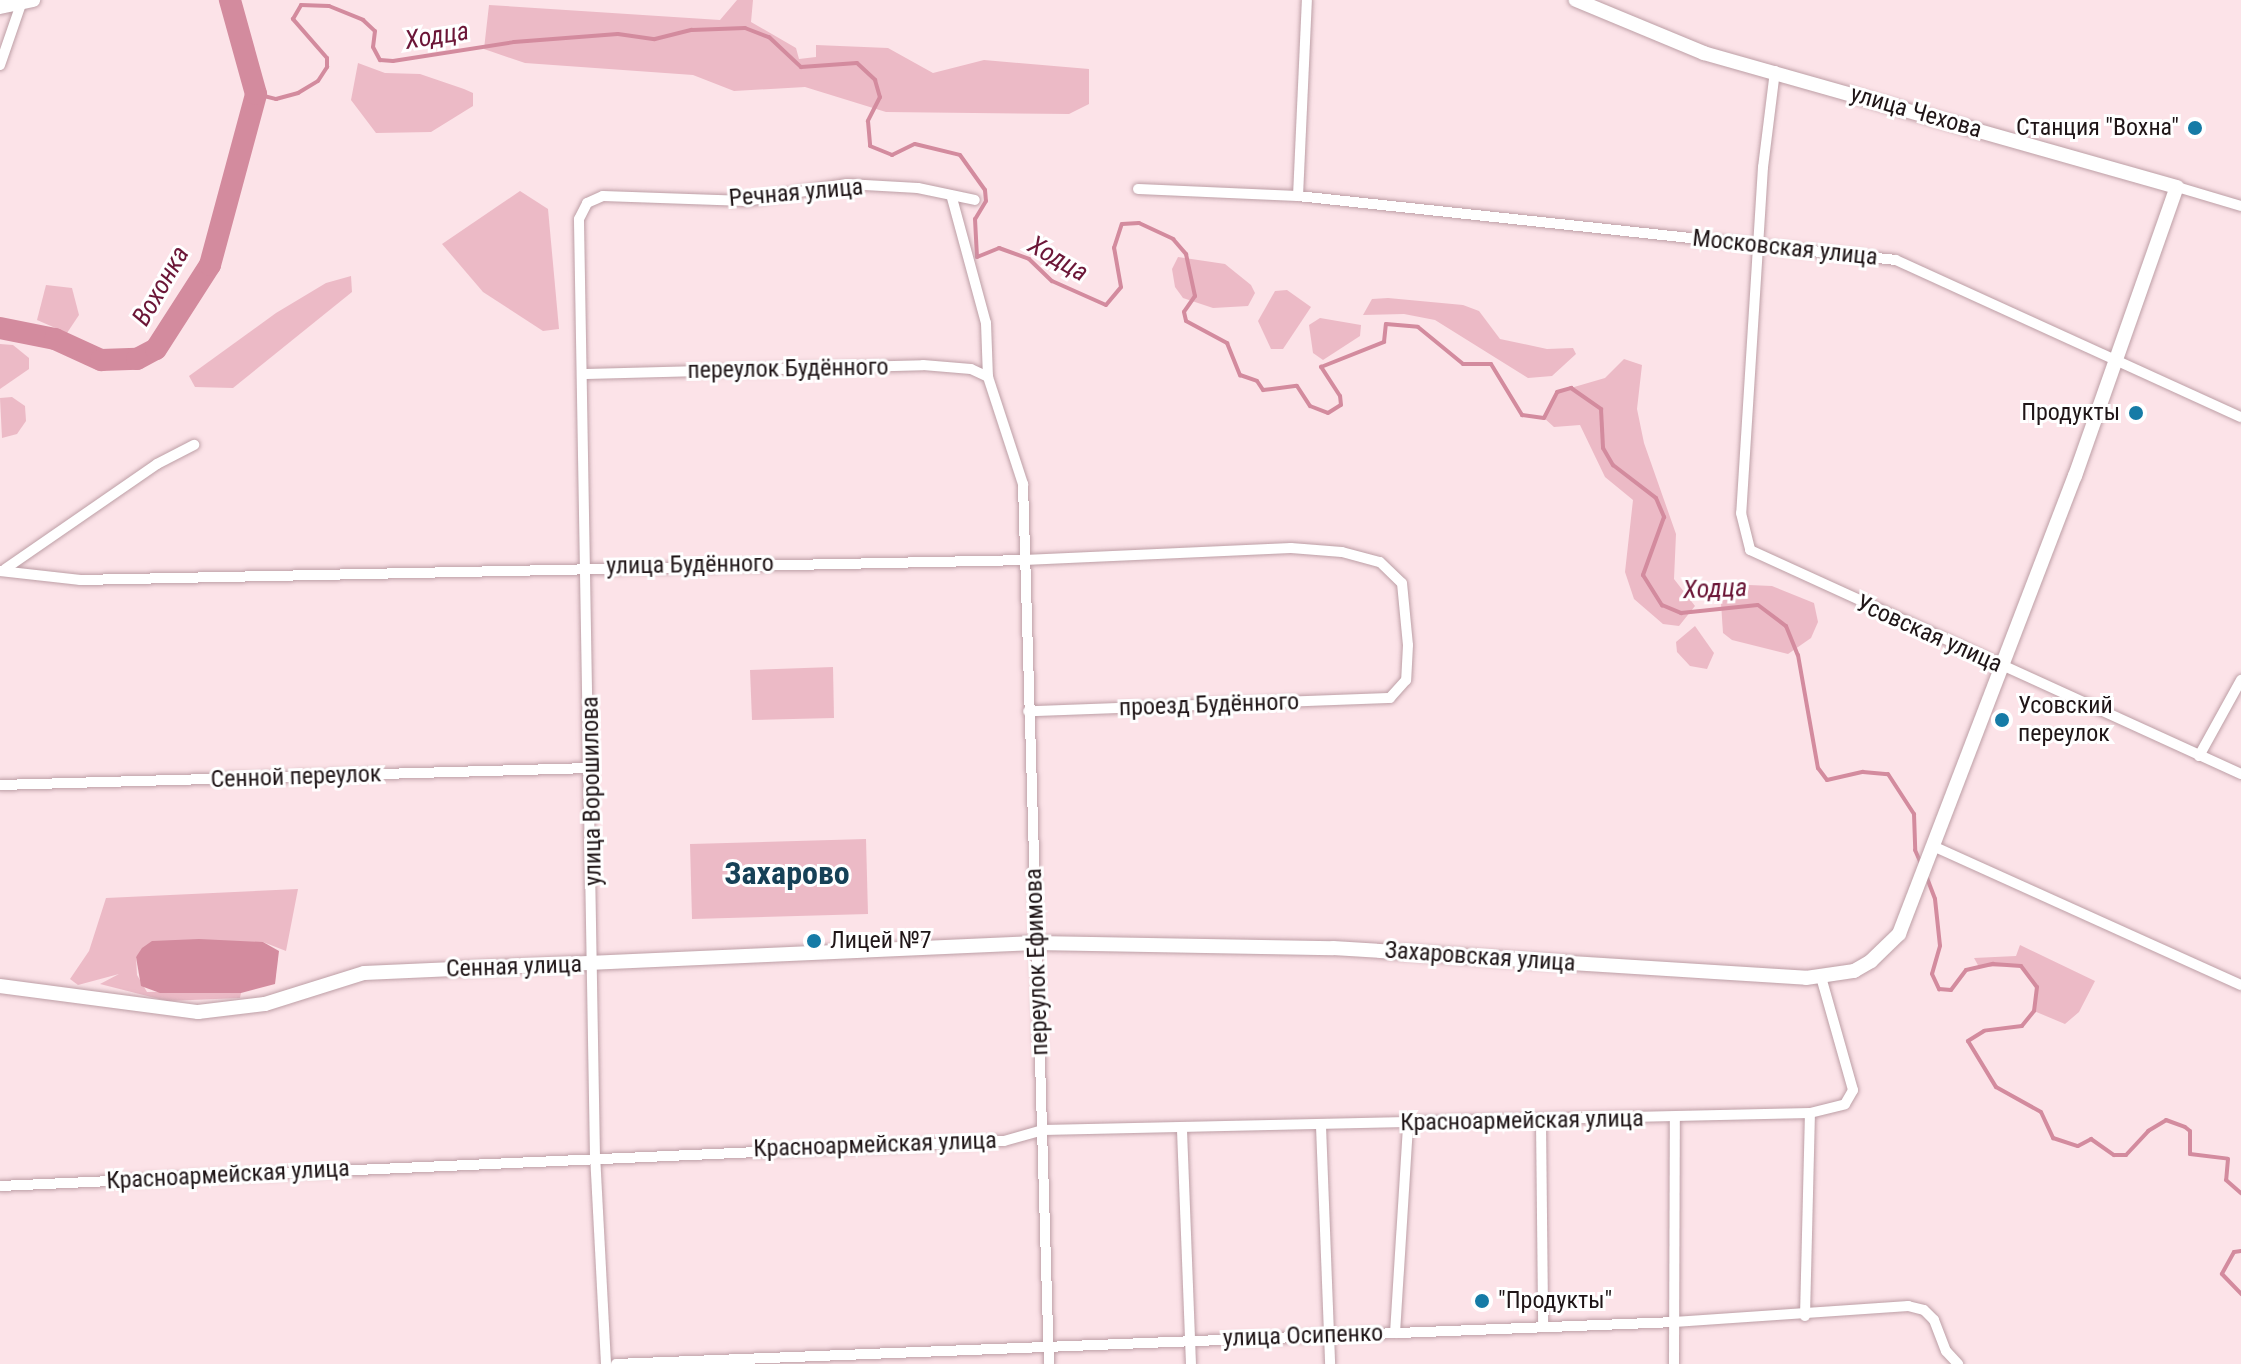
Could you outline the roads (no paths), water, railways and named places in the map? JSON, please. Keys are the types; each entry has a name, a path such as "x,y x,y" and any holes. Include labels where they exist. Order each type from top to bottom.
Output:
{"street":[{"path":"1298,196 1307,0"},
{"name":"улица Чехова","path":"1576,0 1704,53 2241,206"},
{"path":"0,7 27,2"},
{"path":"0,65 27,2"},
{"path":"1758,245 1775,71"},
{"name":"Речная улица","path":"579,219 587,203 603,196 746,201 847,184 918,188 952,198 975,200"},
{"path":"2177,187 2117,358 1933,846 2241,985"},
{"name":"Московская улица","path":"1138,189 1298,196 1896,260 2241,417"},
{"name":"переулок Ефимова","path":"952,198 986,323 988,377 1020,462 1049,1364"},
{"name":"улица Ворошилова","path":"579,219 586,374 596,964 595,1157 606,1364"},
{"name":"Усовская улица","path":"1758,245 1741,513 1750,550 2241,774"},
{"name":"переулок Будённого","path":"586,374 923,365 971,369 988,377"},
{"path":"3,570 157,464 194,445"},
{"name":"улица Будённого","path":"3,570 80,580 589,566 1024,560 1262,548 1342,552 1380,562 1402,583 1406,607 1406,680 1390,698"},
{"path":"2199,756 2241,680"},
{"name":"проезд Будённого","path":"1028,711 1390,698"},
{"name":"Сенной переулок","path":"0,785 591,768"},
{"name":"Захаровская улица","path":"1035,943 1333,948 1821,977 1871,961 1899,934 1933,846"},
{"name":"Сенная улица","path":"0,986 198,1012 265,1004 349,975 1035,943"},
{"name":"Красноармейская улица","path":"0,1186 1004,1141 1043,1130 1182,1130 1810,1113 1845,1104 1853,1090 1821,977"},
{"path":"1805,1316 1810,1113"},
{"path":"1674,1364 1675,1117"},
{"path":"1541,1120 1543,1327"},
{"path":"1395,1333 1408,1124"},
{"path":"1321,1126 1330,1364"},
{"path":"1182,1130 1191,1364"},
{"name":"улица Осипенко","path":"616,1364 1674,1322 1916,1308 1934,1320 1946,1351 1958,1364"},
{"path":"1944,1364 1946,1351"}],"waterway":[{"name":"Вохонка","path":"0,328 55,339 101,360 137,359 156,349 210,265 256,94 230,0"},
{"name":"Ходца","path":"256,94 276,99 298,93 318,81 327,67 327,58 293,19 301,5 329,6 363,20 375,31 373,47 380,60 393,61 514,42 618,34 655,39 692,30 745,28 769,37 801,67 857,63 875,80 880,97 868,121 870,146 892,155 915,144 960,155 985,190 986,201 975,219 977,257 999,248 1029,259 1052,281 1106,305 1121,287 1114,248 1122,224 1139,223 1173,239 1186,254 1195,296 1184,312 1186,321 1227,343 1240,375 1257,381 1263,390 1297,386 1310,406 1328,413 1341,405 1340,396 1321,367 1384,342 1386,324 1418,327 1463,364 1491,364 1522,415 1544,418 1557,392 1571,388 1601,409 1603,448 1613,465 1656,498 1664,517 1643,575 1662,605 1681,613 1758,605 1786,626 1798,655 1818,768 1827,780 1863,772 1888,774 1914,814 1915,850 1922,866"},
{"name":"Ходца","path":"1927,878 1935,899 1940,946 1932,974 1939,989 1951,990 1966,970 1993,964 2021,966 2037,987 2034,1011 2022,1026 1984,1031 1968,1041 1996,1087 2041,1112 2053,1138 2078,1146 2091,1139 2114,1155 2126,1155 2148,1131 2166,1120 2185,1127 2190,1131 2190,1154 2228,1159 2226,1180 2241,1193"},
{"name":"Ходца","path":"2241,1251 2234,1252 2222,1274 2241,1294"}],"place":[{"name":"Станция \"Вохна\"","path":"2195,128"},
{"name":"Продукты","path":"2136,413"},
{"name":"Усовский переулок","path":"2002,720"},
{"name":"Лицей №7","path":"814,941"},
{"name":"\"Продукты\"","path":"1482,1301"}],"district":[{"name":"Захарово","path":"787,873"}]}
